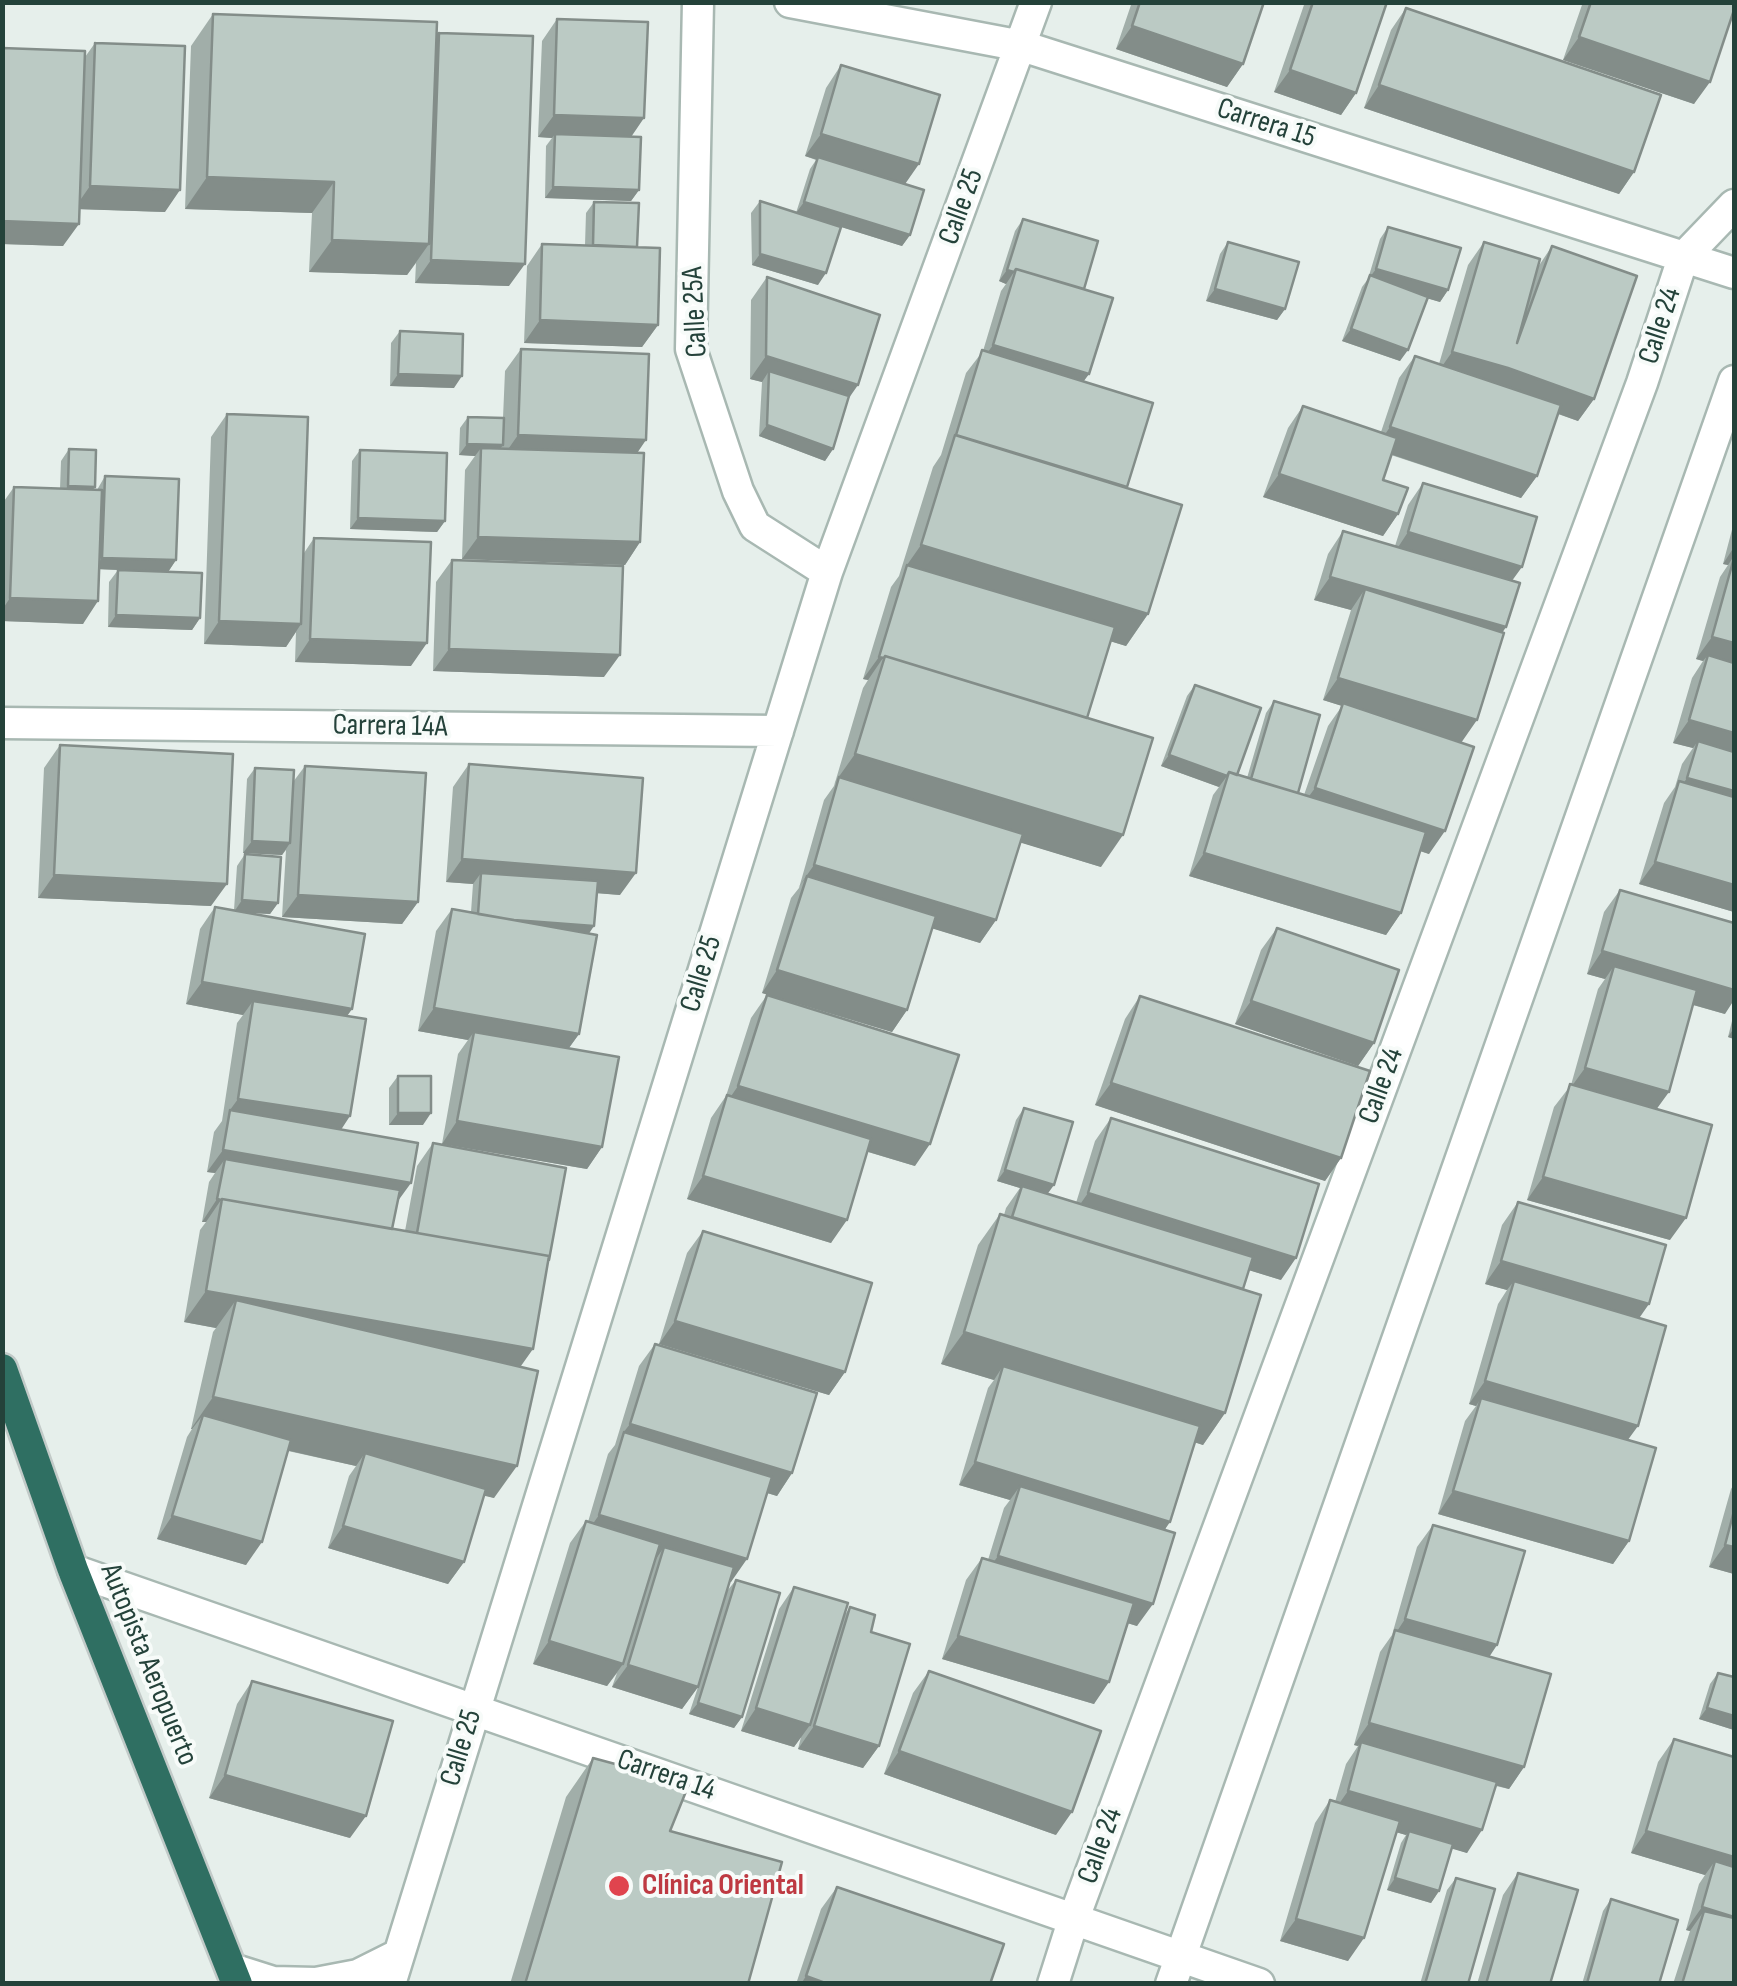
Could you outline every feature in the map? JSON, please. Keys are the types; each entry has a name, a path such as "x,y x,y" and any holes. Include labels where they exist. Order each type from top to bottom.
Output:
{"highway":[{"name":"Autopista Aeropuerto","path":"2,1368 72,1570 235,1976"}],"street":[{"name":"Calle 25A","path":"698,2 691,349 738,490 755,526 827,572"},
{"name":"Carrera 15","path":"790,2 1022,46 1734,274"},
{"name":"Calle 25","path":"235,1976 316,1983 394,1970 827,572 1036,2"},
{"name":"Calle 24","path":"1053,1984 1074,1918 1642,383 1683,258 1734,205"},
{"path":"1175,1970 1734,381"},
{"name":"Carrera 14A","path":"2,723 778,731"},
{"name":"Carrera 14","path":"72,1570 1074,1918 1175,1970 1259,1984"}],"building":[{"path":"1140,2 1264,2 1243,64 1132,26"},
{"path":"1313,2 1387,2 1356,93 1290,70"},
{"path":"1591,2 1734,2 1710,82 1579,37"},
{"path":"1406,8 1661,95 1634,172 1379,85"},
{"path":"213,14 437,22 429,244 332,240 334,182 207,177"},
{"path":"557,19 648,22 644,118 554,115"},
{"path":"439,33 533,36 525,264 431,260"},
{"path":"95,43 185,46 180,190 90,186"},
{"path":"2,48 85,51 79,224 2,221"},
{"path":"841,65 940,95 919,164 821,134"},
{"path":"555,134 641,137 639,190 553,187"},
{"path":"818,157 924,190 910,235 804,202"},
{"path":"760,201 841,227 826,273 760,254"},
{"path":"594,202 639,203 637,247 593,245"},
{"path":"1023,219 1098,241 1084,289 1016,269 1007,270"},
{"path":"1388,227 1461,248 1448,290 1376,269"},
{"path":"1228,242 1299,262 1285,309 1215,289"},
{"path":"1484,242 1540,259 1517,343 1552,246 1637,276 1594,399 1452,352"},
{"path":"542,244 660,248 658,325 540,320"},
{"path":"1016,269 1113,298 1089,374 993,345"},
{"path":"1370,275 1428,297 1408,350 1351,329"},
{"path":"767,277 880,315 858,385 766,356"},
{"path":"400,331 463,334 462,376 398,374"},
{"path":"521,349 649,354 646,440 518,435"},
{"path":"982,350 1153,403 1127,487 956,435"},
{"path":"1415,356 1561,405 1537,476 1390,427"},
{"path":"769,371 849,396 833,449 767,425"},
{"path":"1303,406 1397,438 1383,480 1408,488 1398,514 1279,474"},
{"path":"227,414 308,417 301,624 219,621"},
{"path":"468,417 504,418 503,445 467,444"},
{"path":"955,435 1182,505 1148,614 921,545"},
{"path":"481,448 644,453 640,542 478,537"},
{"path":"69,449 96,450 95,487 68,486"},
{"path":"360,450 447,453 445,521 358,518"},
{"path":"105,476 179,479 176,560 102,558"},
{"path":"1423,483 1537,517 1522,567 1408,532"},
{"path":"14,487 102,490 98,601 10,598"},
{"path":"1343,531 1520,583 1506,627 1330,577"},
{"path":"314,538 431,542 427,643 310,639"},
{"path":"1734,558 1734,643 1712,637"},
{"path":"452,560 623,566 620,655 449,649"},
{"path":"907,565 1115,627 1087,718 879,657"},
{"path":"118,570 202,573 200,618 116,615"},
{"path":"1365,589 1504,633 1477,720 1338,678"},
{"path":"1708,655 1734,663 1734,733 1689,720"},
{"path":"885,656 1153,738 1123,835 855,754"},
{"path":"1195,685 1261,708 1237,775 1229,772 1227,776 1169,755"},
{"path":"1274,701 1320,715 1298,793 1251,779"},
{"path":"1343,703 1474,747 1445,831 1315,788"},
{"path":"1698,741 1734,752 1734,791 1687,778"},
{"path":"60,745 233,754 227,884 54,875"},
{"path":"469,764 643,778 636,873 462,859"},
{"path":"305,766 426,773 418,902 298,895"},
{"path":"255,768 294,770 290,843 252,841"},
{"path":"1229,772 1426,832 1401,913 1204,853"},
{"path":"839,777 1023,834 996,920 814,865"},
{"path":"1679,781 1734,797 1734,885 1655,862"},
{"path":"245,854 281,857 278,903 242,900"},
{"path":"481,873 598,881 594,926 478,914"},
{"path":"807,876 936,916 907,1010 777,970"},
{"path":"1620,890 1734,923 1734,990 1602,951"},
{"path":"215,907 365,934 352,1009 202,982"},
{"path":"452,909 597,935 579,1034 434,1008"},
{"path":"1277,928 1399,970 1374,1043 1251,1001"},
{"path":"1614,966 1697,990 1669,1092 1585,1068"},
{"path":"767,995 959,1055 930,1144 738,1086"},
{"path":"1140,996 1370,1071 1341,1158 1111,1083"},
{"path":"253,1001 366,1019 350,1116 238,1099"},
{"path":"474,1032 619,1057 602,1147 457,1121"},
{"path":"398,1076 431,1076 431,1113 398,1113"},
{"path":"1570,1084 1712,1125 1686,1218 1543,1177"},
{"path":"727,1095 871,1139 847,1220 703,1176"},
{"path":"1024,1108 1073,1122 1054,1185 1005,1170"},
{"path":"230,1110 418,1143 411,1183 223,1150"},
{"path":"1111,1118 1319,1184 1296,1258 1088,1193"},
{"path":"433,1143 566,1168 549,1260 549,1256 417,1233"},
{"path":"225,1159 400,1190 392,1229 217,1199"},
{"path":"1022,1186 1253,1257 1243,1289 1012,1217"},
{"path":"222,1199 549,1256 533,1349 206,1291"},
{"path":"1518,1202 1666,1245 1649,1304 1501,1261"},
{"path":"1000,1214 1261,1295 1225,1413 964,1332"},
{"path":"703,1231 872,1283 845,1372 675,1321"},
{"path":"1514,1281 1666,1326 1638,1426 1485,1381"},
{"path":"236,1300 538,1371 517,1466 213,1397"},
{"path":"655,1344 817,1393 792,1473 630,1424"},
{"path":"1003,1366 1200,1426 1170,1522 975,1462"},
{"path":"1481,1398 1656,1448 1629,1541 1453,1491"},
{"path":"203,1415 291,1440 262,1542 172,1516"},
{"path":"624,1432 772,1477 747,1559 599,1515"},
{"path":"365,1453 486,1489 464,1562 343,1526"},
{"path":"1020,1486 1175,1533 1153,1604 998,1556"},
{"path":"1734,1511 1734,1547 1725,1545"},
{"path":"586,1521 660,1544 623,1664 549,1641"},
{"path":"1433,1525 1525,1551 1497,1645 1405,1619"},
{"path":"664,1547 734,1567 698,1687 628,1665"},
{"path":"982,1558 1134,1603 1109,1682 958,1636"},
{"path":"736,1580 780,1593 742,1717 698,1703"},
{"path":"794,1587 848,1603 810,1725 756,1708"},
{"path":"850,1607 875,1615 871,1632 910,1644 879,1746 814,1726"},
{"path":"1395,1630 1551,1674 1524,1767 1369,1723"},
{"path":"929,1671 1101,1731 1072,1812 899,1751"},
{"path":"1718,1673 1734,1677 1734,1716 1707,1708"},
{"path":"252,1681 393,1721 366,1816 225,1775"},
{"path":"1674,1739 1734,1757 1734,1857 1646,1831"},
{"path":"1361,1742 1497,1782 1482,1830 1348,1791"},
{"name":"Clínica Oriental","path":"593,1758 689,1784 670,1831 782,1862 748,1984 525,1984"},
{"path":"1330,1800 1400,1821 1364,1938 1296,1919"},
{"path":"1409,1831 1453,1844 1439,1891 1395,1878"},
{"path":"1715,1861 1734,1867 1734,1917 1702,1907"},
{"path":"1518,1873 1578,1890 1550,1984 1486,1984"},
{"path":"1456,1878 1495,1889 1468,1984 1425,1984"},
{"path":"837,1887 1004,1944 990,1984 828,1984 806,1976"},
{"path":"1611,1899 1678,1920 1659,1984 1587,1983"},
{"path":"1704,1911 1734,1918 1734,1984 1682,1984"}],"place":[{"name":"Clínica Oriental","path":"619,1886"}]}
